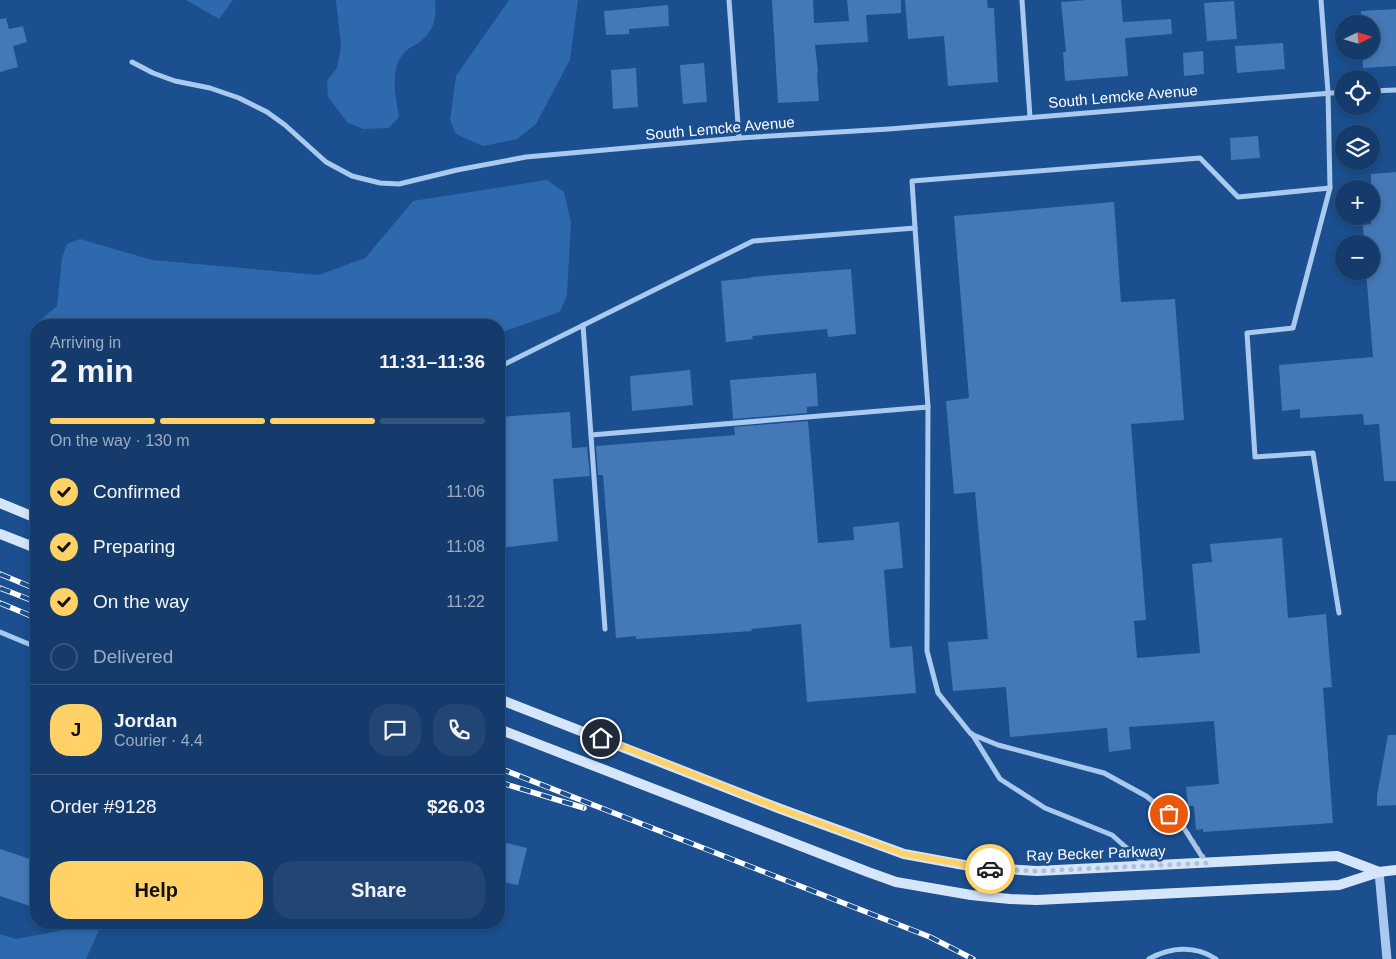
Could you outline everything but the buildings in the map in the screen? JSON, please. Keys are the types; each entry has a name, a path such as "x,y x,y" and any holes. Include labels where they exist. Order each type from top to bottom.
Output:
{"main road":[{"path":"0,503 30,516"},
{"path":"0,534 30,546"},
{"name":"Ray Becker Parkway","path":"505,701 778,808 904,854 975,867 1012,871 1338,856 1379,872"},
{"path":"505,731 896,882 971,896 1037,900 1339,884 1379,872 1396,870"}],"street":[{"path":"729,0 740,138"},
{"path":"1022,0 1030,117"},
{"path":"1321,0 1328,92 1330,188 1293,328 1247,333 1255,456 1312,453 1338,613"},
{"name":"South Lemcke Avenue","path":"132,62 160,76 210,88 239,98 267,112 285,125 326,162 352,176 380,183 399,184 526,157 740,138 889,129 1335,92"},
{"path":"1380,90 1396,90"},
{"path":"1148,866 1112,836 1045,808 1000,779 972,734 938,693 927,651 928,407 912,180 1200,158 1238,197 1330,188"},
{"path":"505,364 753,241 915,228"},
{"path":"583,325 605,629"},
{"path":"591,435 928,407"},
{"path":"0,632 30,644"},
{"path":"972,734 998,745 1104,773 1146,796 1182,825 1207,863"},
{"path":"1379,872 1387,959"},
{"path":"1149,959 1173,949 1205,952 1216,959"}],"shaded area":[{"path":"186,0 233,0 219,19"},
{"path":"336,0 435,0 435,14 430,31 422,40 405,52 396,67 395,92 399,117 389,128 363,129 347,122 328,97 327,81 337,68 341,46"},
{"path":"509,0 578,0 570,60 536,124 517,139 483,146 456,134 450,120 456,76"},
{"path":"547,180 564,192 571,222 567,295 560,312 505,331 505,319 42,319 57,306 62,258 67,244 80,239 152,260 319,275 365,258 413,201"},
{"path":"70,929 99,929 86,959 0,959 0,934 16,939"}],"railway":[{"path":"0,574 30,586"},
{"path":"0,588 30,600"},
{"path":"0,603 30,616"},
{"path":"505,770 930,937 973,959"},
{"path":"505,784 584,808"}],"way so far":[{"path":"990,869 1037,871 1207,863 1182,825 1169,814"}],"route":[{"path":"601,738 778,808 904,854 990,869"}]}
